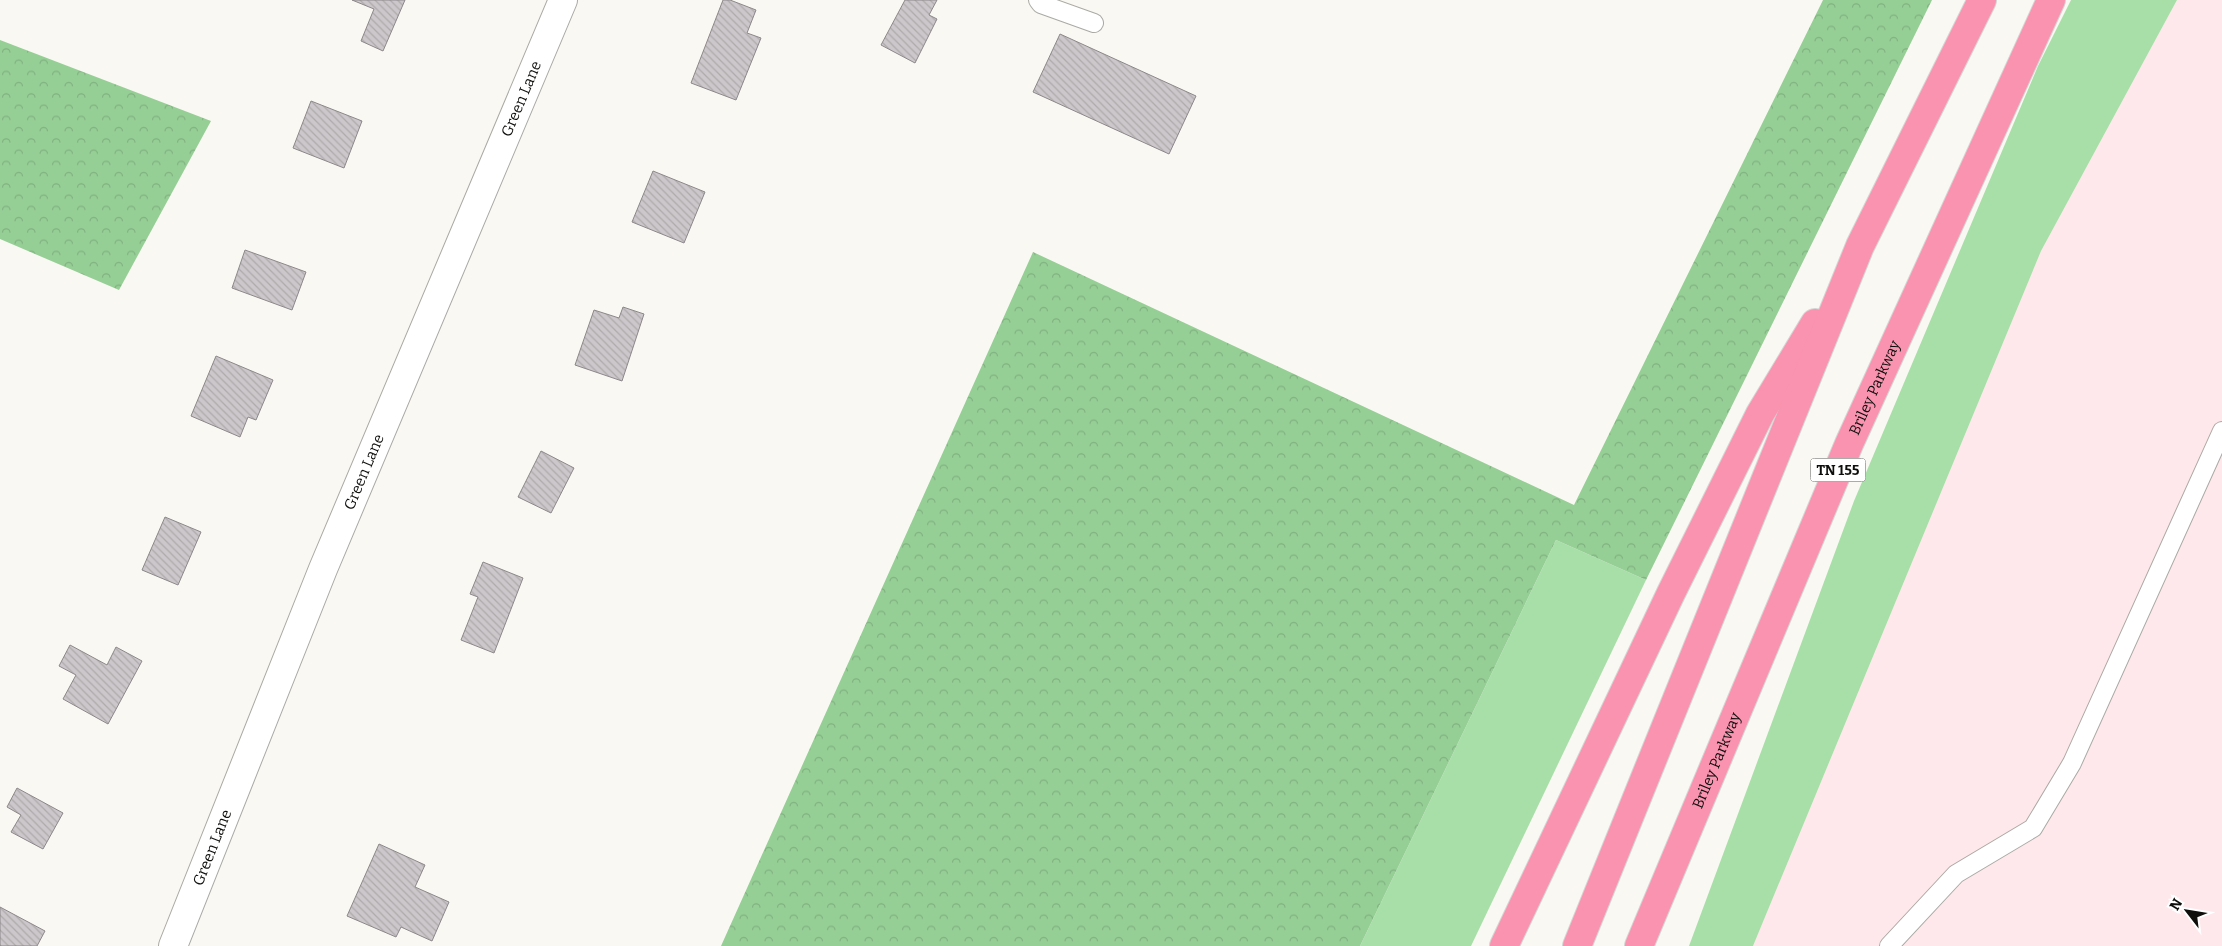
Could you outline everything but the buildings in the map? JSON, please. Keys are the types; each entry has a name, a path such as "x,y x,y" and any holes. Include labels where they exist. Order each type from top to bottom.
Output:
{"highway":[{"path":"1577,946 1860,246 1982,0"},
{"name":"Briley Parkway","path":"1639,946 1849,444 2051,0"},
{"path":"1504,946 1666,602 1760,414 1860,246"}],"street":[{"name":"Green Lane","path":"172,946 323,569 563,0"}],"lane":[{"path":"1038,0 1041,4 1094,23"},
{"path":"1889,946 1956,874 2033,828 2072,763 2222,430"}],"shaded area":[{"path":"2177,0 2222,0 2222,946 1753,946 2041,251"}],"green space":[{"path":"1823,0 1932,0 1646,580 1556,540 1360,946 721,946 1033,252 1574,505"},
{"path":"2071,0 2177,0 2041,251 1753,946 1689,946 1854,501 2038,66"},
{"path":"0,40 211,121 119,290 0,239"},
{"path":"1556,540 1646,580 1471,946 1360,946"}]}
